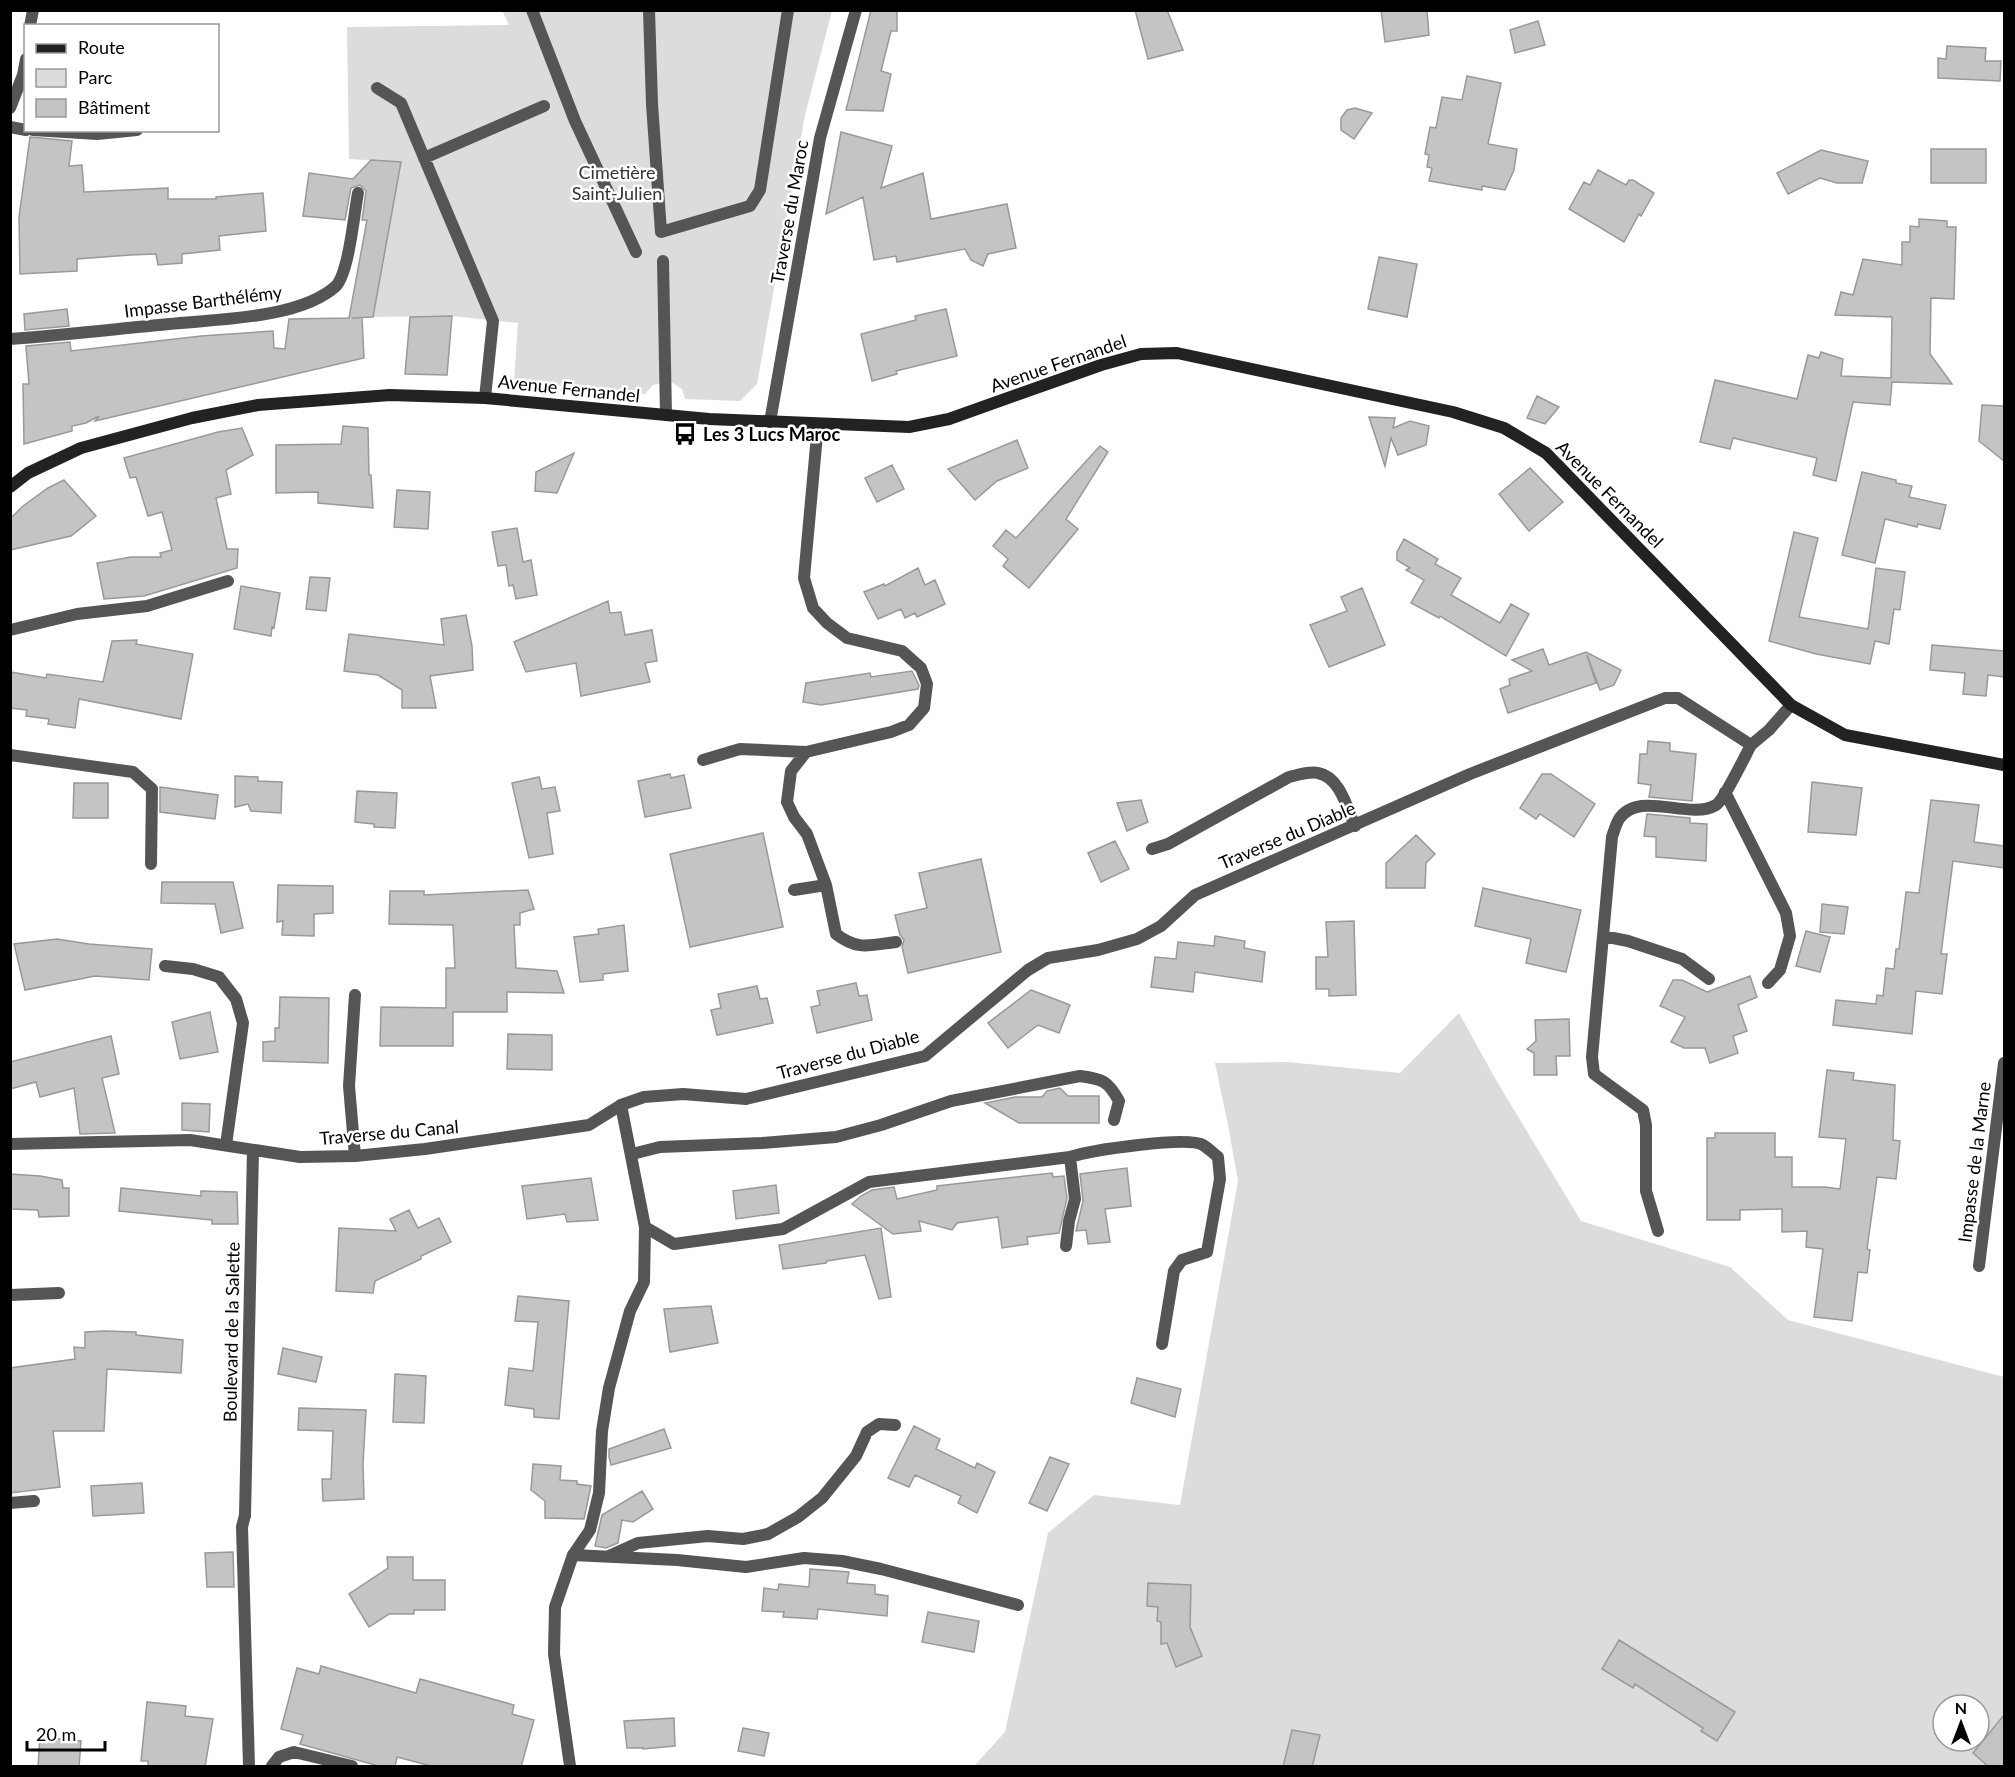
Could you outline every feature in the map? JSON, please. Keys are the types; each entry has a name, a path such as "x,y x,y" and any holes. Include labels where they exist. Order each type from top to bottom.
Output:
{"main road":[{"name":"Avenue Fernandel","path":"10,487 28,473 81,448 192,418 258,405 390,394 484,398 709,419 909,427 949,419 1101,365 1141,354 1177,353 1453,412 1504,428 1546,453 1791,705 1845,735 2004,765"}],"street":[{"path":"532,10 575,121 636,252"},
{"path":"649,10 652,104 661,232 750,206 760,190 788,10"},
{"name":"Traverse du Maroc","path":"770,422 820,138 856,10"},
{"path":"10,108 24,70"},
{"path":"376,88 401,103 494,321 484,398"},
{"path":"424,158 544,106"},
{"path":"65,132 97,134 117,132"},
{"name":"Impasse Barthélémy","path":"10,339 103,332 239,317 284,310 316,300 337,284 344,271 358,194"},
{"path":"663,261 666,415"},
{"path":"703,760 740,749 807,752 891,732 909,725 924,708 927,684 921,668 902,651 848,638 827,623 813,608 804,578 818,424"},
{"path":"10,630 77,614 147,606 228,581"},
{"name":"Traverse du Diable","path":"621,1105 644,1097 683,1094 746,1099 925,1056 1028,970 1048,958 1098,950 1137,939 1161,926 1195,895 1470,774 1665,698 1678,698 1751,745"},
{"path":"1658,1231 1646,1191 1646,1125 1643,1110 1594,1074 1592,1057 1612,837 1618,819 1629,810 1642,806 1703,810 1718,804 1751,745 1769,730 1791,705"},
{"path":"807,752 791,771 787,802 794,817 807,834 826,885 836,934 849,944 865,946 896,942"},
{"path":"10,755 133,772 152,789 151,864"},
{"path":"1152,849 1167,844 1289,777 1304,773 1317,773 1329,777 1340,790 1355,826"},
{"path":"1725,792 1786,913 1790,936 1780,970 1768,983"},
{"path":"794,890 826,885"},
{"path":"1603,936 1628,941 1682,959 1709,979"},
{"path":"165,966 192,969 219,977 236,999 243,1023 226,1145"},
{"path":"355,995 350,1086 355,1156"},
{"name":"Impasse de la Marne","path":"1978,1266 2004,1063"},
{"path":"632,1154 660,1147 836,1137 882,1125 951,1101 1080,1076 1096,1078 1111,1086 1119,1101 1114,1120"},
{"path":"570,1767 554,1654 555,1607 573,1555 590,1530 599,1493 602,1431 609,1388 630,1311 644,1282 645,1227 621,1105"},
{"name":"Traverse du Canal","path":"10,1144 190,1140 300,1156 355,1156 425,1149 589,1125 621,1105"},
{"path":"645,1227 674,1244 783,1229 869,1182 1070,1156 1089,1151 1182,1142 1203,1144 1218,1157 1220,1179 1207,1252 1182,1260 1174,1271 1162,1344"},
{"name":"Boulevard de la Salette","path":"249,1767 242,1527 245,1515 253,1150"},
{"path":"1066,1246 1075,1199 1070,1156"},
{"path":"10,1295 59,1293"},
{"path":"606,1558 638,1543 708,1536 743,1539 768,1534 798,1517 822,1498 856,1456 867,1432 879,1424 895,1425"},
{"path":"10,1503 34,1501"},
{"path":"573,1555 746,1566 804,1558 842,1561 882,1569 1018,1605"},
{"path":"272,1767 279,1757 294,1752 352,1767"}],"green space":[{"name":"Cimetière Saint-Julien","path":"502,10 832,11 805,115 757,384 740,401 685,399 682,389 670,381 653,385 645,394 514,381 518,323 452,316 372,317 401,162 349,159 347,27 509,25"},
{"path":"1459,1013 1496,1080 1581,1221 1730,1267 1788,1320 2004,1377 2004,1766 974,1766 1005,1732 1048,1533 1094,1495 1180,1505 1238,1181 1215,1063 1287,1062 1400,1073"}],"building":[{"path":"871,10 897,10 897,31 891,31 881,71 891,74 883,111 846,110"},
{"path":"1135,10 1167,10 1183,50 1148,59"},
{"path":"1381,10 1427,10 1429,35 1385,42"},
{"path":"1538,21 1545,45 1515,53 1510,30"},
{"path":"1947,46 1986,48 1985,61 2001,61 2000,81 1938,78 1938,58 1946,59"},
{"path":"1467,76 1501,83 1488,144 1517,149 1514,170 1505,190 1482,186 1482,190 1429,181 1432,168 1427,167 1429,155 1425,154 1430,127 1436,128 1442,97 1462,100"},
{"path":"1355,108 1372,113 1354,139 1341,130 1341,118 1347,110"},
{"path":"841,132 892,146 881,188 923,173 931,219 1007,204 1016,248 988,254 983,266 971,260 965,249 897,262 896,256 874,260 863,197 826,214"},
{"path":"30,137 72,141 69,166 82,165 84,192 168,188 168,199 216,199 216,197 263,193 266,231 219,236 220,250 182,254 182,263 158,265 156,254 130,255 77,259 77,271 20,274 19,217"},
{"path":"1931,149 1986,149 1986,183 1931,183"},
{"path":"1821,150 1868,161 1862,183 1837,183 1820,178 1788,194 1777,173"},
{"path":"371,160 401,162 373,317 352,318 362,318 364,358 95,421 99,416 86,423 72,426 72,431 24,444 23,384 29,384 26,346 70,342 71,351 201,336 273,331 274,348 285,349 289,319 349,318 367,220 362,220 366,191 360,185 351,188 345,220 303,216 309,173 353,179"},
{"path":"1598,170 1626,185 1629,180 1633,180 1654,193 1641,216 1639,214 1624,242 1569,209 1584,182 1590,185"},
{"path":"1919,219 1947,221 1947,227 1956,227 1954,299 1931,298 1930,354 1952,384 1892,382 1890,405 1853,402 1836,481 1813,475 1817,458 1733,438 1730,449 1700,442 1715,380 1797,399 1808,355 1819,358 1821,352 1843,359 1841,376 1891,378 1892,317 1835,315 1841,292 1853,295 1863,259 1902,265 1902,242 1910,242 1910,226 1919,227"},
{"path":"1379,257 1417,264 1407,317 1368,309"},
{"path":"67,309 69,326 25,330 24,314"},
{"path":"946,309 957,356 896,371 897,374 872,381 861,334 916,320 915,316"},
{"path":"452,316 447,375 405,374 410,317"},
{"path":"1537,396 1559,407 1545,424 1527,418"},
{"path":"1982,405 2004,406 2004,461 1979,441"},
{"path":"1369,417 1395,418 1393,428 1410,421 1429,426 1426,445 1398,455 1391,438 1385,466"},
{"path":"343,426 368,428 369,475 371,475 373,508 318,503 318,492 276,493 276,445 341,444"},
{"path":"242,428 253,455 226,470 231,494 216,498 227,549 238,549 237,568 144,596 104,599 97,563 131,557 161,557 160,553 172,550 162,512 148,516 136,477 130,478 124,458 218,432"},
{"path":"1017,440 1028,468 997,481 975,500 948,469"},
{"path":"1100,446 1108,452 1066,519 1078,529 1029,588 1003,566 1008,559 993,546 1006,530 1016,538"},
{"path":"574,453 557,493 535,491 536,472"},
{"path":"892,465 904,489 877,502 865,478"},
{"path":"1530,468 1563,502 1529,531 1499,494"},
{"path":"1862,472 1912,486 1909,497 1946,505 1940,529 1918,524 1917,527 1885,519 1875,563 1842,555"},
{"path":"64,480 96,516 71,536 10,550 10,519 23,506 48,488"},
{"path":"397,490 430,492 428,529 394,527"},
{"path":"517,528 523,562 531,560 537,595 516,599 513,585 509,586 506,565 498,566 492,532"},
{"path":"1794,532 1818,538 1799,617 1868,629 1876,568 1905,572 1900,610 1894,609 1889,644 1875,641 1870,664 1816,654 1769,641"},
{"path":"1404,539 1438,559 1435,564 1461,578 1451,595 1500,623 1511,604 1529,614 1506,656 1440,616 1439,618 1411,603 1424,580 1406,570 1410,568 1397,560 1397,552"},
{"path":"918,568 925,585 935,580 945,604 917,617 915,613 905,618 901,609 878,619 864,592 884,584 885,586"},
{"path":"310,577 330,578 326,611 306,609"},
{"path":"241,586 280,593 271,636 234,629"},
{"path":"1362,588 1385,645 1329,667 1310,625 1347,611 1341,597"},
{"path":"608,601 610,613 621,612 625,635 652,630 657,661 645,663 650,682 581,696 576,663 526,672 514,642"},
{"path":"466,615 472,646 473,670 430,676 436,708 402,708 402,690 378,675 344,671 349,634 444,645 441,619"},
{"path":"137,640 136,644 193,654 181,719 79,699 75,728 48,724 49,719 26,716 27,710 10,708 10,672 46,678 47,674 103,682 112,641"},
{"path":"1932,645 2004,651 2004,677 1988,675 1986,696 1963,694 1965,673 1930,670"},
{"path":"1543,649 1549,665 1586,652 1621,670 1614,685 1600,690 1587,655 1596,683 1508,713 1500,689 1510,685 1509,679 1532,671 1512,660"},
{"path":"912,671 919,685 918,689 821,705 803,702 806,683 870,673 871,677"},
{"path":"1648,741 1670,743 1670,751 1696,754 1692,801 1649,797 1651,785 1638,783 1640,754 1647,754"},
{"path":"670,774 671,778 684,775 691,808 645,817 638,781"},
{"path":"1542,774 1551,774 1595,804 1574,837 1540,814 1536,819 1520,808"},
{"path":"235,776 258,777 258,781 282,782 281,813 251,811 248,804 235,807"},
{"path":"539,777 542,789 555,787 560,811 547,813 553,854 529,858 512,783"},
{"path":"1812,782 1862,788 1856,835 1808,832"},
{"path":"74,783 108,783 108,818 73,818"},
{"path":"160,787 218,795 215,819 160,812"},
{"path":"357,791 397,793 395,828 374,827 374,824 355,822"},
{"path":"1141,800 1148,822 1127,831 1117,803"},
{"path":"1931,800 1979,805 1974,842 2004,846 2004,868 1953,861 1941,954 1947,954 1942,994 1916,991 1912,1034 1833,1025 1836,1000 1876,1004 1877,995 1883,996 1886,968 1894,969 1896,949 1899,949 1906,892 1919,893"},
{"path":"1647,814 1690,818 1690,823 1707,824 1706,861 1656,857 1656,837 1644,836"},
{"path":"763,833 783,927 690,947 670,854"},
{"path":"1416,835 1435,854 1426,863 1425,888 1386,888 1386,863"},
{"path":"1115,841 1129,869 1101,882 1088,853"},
{"path":"981,859 1001,952 908,973 902,947 904,940 900,935 895,915 927,908 919,873"},
{"path":"162,882 233,882 243,928 221,933 215,904 161,903"},
{"path":"278,885 333,886 333,913 314,914 314,936 282,935 283,921 277,922"},
{"path":"1483,888 1581,910 1566,972 1526,963 1531,939 1475,926"},
{"path":"528,890 534,909 520,913 520,925 514,925 516,968 557,971 564,993 507,992 507,1012 453,1012 453,1046 380,1046 381,1007 446,1008 446,968 455,968 453,925 389,924 390,891 424,891 424,895"},
{"path":"1822,904 1848,907 1844,934 1820,932"},
{"path":"1354,921 1356,995 1329,996 1329,989 1316,989 1316,957 1328,957 1326,922"},
{"path":"624,925 628,971 603,974 603,980 580,982 574,937 599,934 598,929"},
{"path":"1806,931 1830,937 1820,972 1796,966"},
{"path":"1215,936 1245,941 1244,948 1265,952 1262,982 1195,972 1193,992 1151,987 1155,957 1176,959 1178,942 1214,946"},
{"path":"57,939 152,949 149,980 95,976 25,990 14,944"},
{"path":"1750,976 1757,997 1738,1005 1747,1031 1733,1036 1738,1053 1710,1063 1705,1048 1684,1048 1671,1042 1685,1017 1660,1006 1673,980 1682,980 1707,992"},
{"path":"856,983 859,996 867,995 872,1020 817,1033 811,1007 820,1005 817,991"},
{"path":"757,986 760,999 767,998 773,1023 717,1035 711,1010 721,1008 718,994"},
{"path":"1031,990 1070,1005 1059,1033 1038,1025 1008,1048 988,1023"},
{"path":"280,997 329,998 328,1063 263,1061 263,1042 275,1041 275,1028 279,1028"},
{"path":"210,1012 218,1052 180,1059 172,1022"},
{"path":"1569,1019 1570,1056 1556,1056 1557,1075 1534,1075 1534,1053 1527,1049 1536,1041 1535,1020"},
{"path":"508,1034 552,1035 552,1070 507,1069"},
{"path":"111,1036 119,1074 102,1078 115,1133 80,1134 74,1088 40,1097 36,1082 10,1089 10,1062"},
{"path":"1827,1070 1854,1073 1853,1080 1895,1085 1893,1140 1900,1141 1896,1179 1877,1177 1867,1249 1870,1250 1867,1273 1858,1272 1852,1321 1814,1317 1823,1249 1806,1247 1807,1231 1782,1232 1782,1209 1740,1210 1740,1220 1707,1220 1707,1138 1715,1138 1715,1133 1775,1133 1775,1157 1792,1157 1792,1187 1840,1189 1846,1139 1819,1137"},
{"path":"1060,1088 1068,1096 1099,1096 1099,1123 1019,1123 985,1103 1015,1097 1042,1097 1047,1091"},
{"path":"182,1103 210,1104 209,1132 182,1130"},
{"path":"1127,1168 1131,1206 1105,1209 1110,1242 1088,1244 1086,1230 1076,1231 1083,1201 1080,1174"},
{"path":"1052,1173 1053,1177 1064,1176 1067,1198 1059,1233 1027,1237 1028,1244 1002,1248 998,1217 957,1223 952,1230 919,1221 921,1231 893,1234 852,1204 872,1190 894,1187 897,1199 937,1190 937,1186"},
{"path":"10,1174 62,1180 63,1188 69,1188 69,1216 39,1217 38,1210 10,1209"},
{"path":"591,1178 598,1220 567,1222 565,1214 527,1219 522,1186"},
{"path":"776,1185 779,1213 736,1219 733,1191"},
{"path":"121,1188 201,1196 201,1191 237,1192 238,1224 212,1224 212,1220 119,1211"},
{"path":"409,1210 418,1228 439,1218 451,1242 375,1281 373,1293 336,1291 339,1228 396,1231 390,1219"},
{"path":"881,1228 891,1297 879,1299 865,1255 783,1269 779,1245"},
{"path":"518,1296 569,1301 559,1419 534,1417 534,1409 505,1405 509,1368 533,1371 538,1322 515,1321"},
{"path":"711,1306 718,1343 670,1352 664,1309"},
{"path":"85,1332 136,1332 136,1335 183,1340 181,1373 107,1369 104,1431 53,1431 60,1487 10,1493 10,1368 75,1359 74,1347 85,1348"},
{"path":"283,1348 322,1357 316,1382 278,1374"},
{"path":"395,1374 426,1376 424,1423 393,1422"},
{"path":"1137,1378 1181,1389 1175,1417 1131,1403"},
{"path":"299,1408 366,1410 364,1499 323,1501 322,1479 331,1479 333,1431 298,1430"},
{"path":"914,1426 940,1439 936,1449 975,1468 977,1463 995,1472 977,1513 958,1503 961,1496 915,1475 909,1487 888,1478"},
{"path":"664,1429 671,1448 611,1465 609,1449"},
{"path":"1050,1457 1069,1464 1047,1511 1029,1503"},
{"path":"533,1464 561,1466 560,1480 577,1481 577,1484 591,1486 584,1519 545,1518 545,1501 531,1490"},
{"path":"142,1483 144,1513 93,1516 91,1486"},
{"path":"642,1491 653,1509 633,1522 622,1520 618,1543 606,1548 595,1546 602,1515"},
{"path":"233,1552 234,1587 207,1587 205,1553"},
{"path":"387,1557 413,1557 413,1580 445,1580 445,1610 414,1610 414,1614 389,1614 369,1627 349,1594 388,1568"},
{"path":"810,1569 849,1572 847,1583 875,1585 875,1594 888,1596 887,1616 818,1609 817,1619 783,1617 784,1612 762,1611 764,1588 778,1590 779,1584 809,1587"},
{"path":"1148,1583 1191,1585 1190,1627 1202,1656 1176,1667 1167,1643 1161,1644 1161,1622 1157,1621 1158,1607 1147,1606"},
{"path":"928,1612 979,1621 974,1652 922,1642"},
{"path":"1619,1640 1735,1712 1717,1741 1701,1731 1703,1728 1635,1684 1633,1688 1602,1669"},
{"path":"321,1666 416,1693 420,1679 514,1705 512,1714 534,1720 521,1767 435,1767 397,1757 395,1767 382,1767 300,1744 303,1735 281,1729 297,1668 319,1674"},
{"path":"147,1702 186,1706 185,1716 213,1719 205,1767 148,1767 148,1761 141,1761"},
{"path":"2004,1715 2004,1767 1989,1767 1973,1753 1991,1753 1991,1731"},
{"path":"674,1718 675,1746 627,1748 624,1721"},
{"path":"743,1728 769,1733 764,1756 738,1751"},
{"path":"1292,1730 1320,1735 1312,1767 1283,1767"},
{"path":"40,1737 81,1741 79,1767 38,1767"}],"place":[{"name":"Les 3 Lucs Maroc","path":"685,434"}]}
